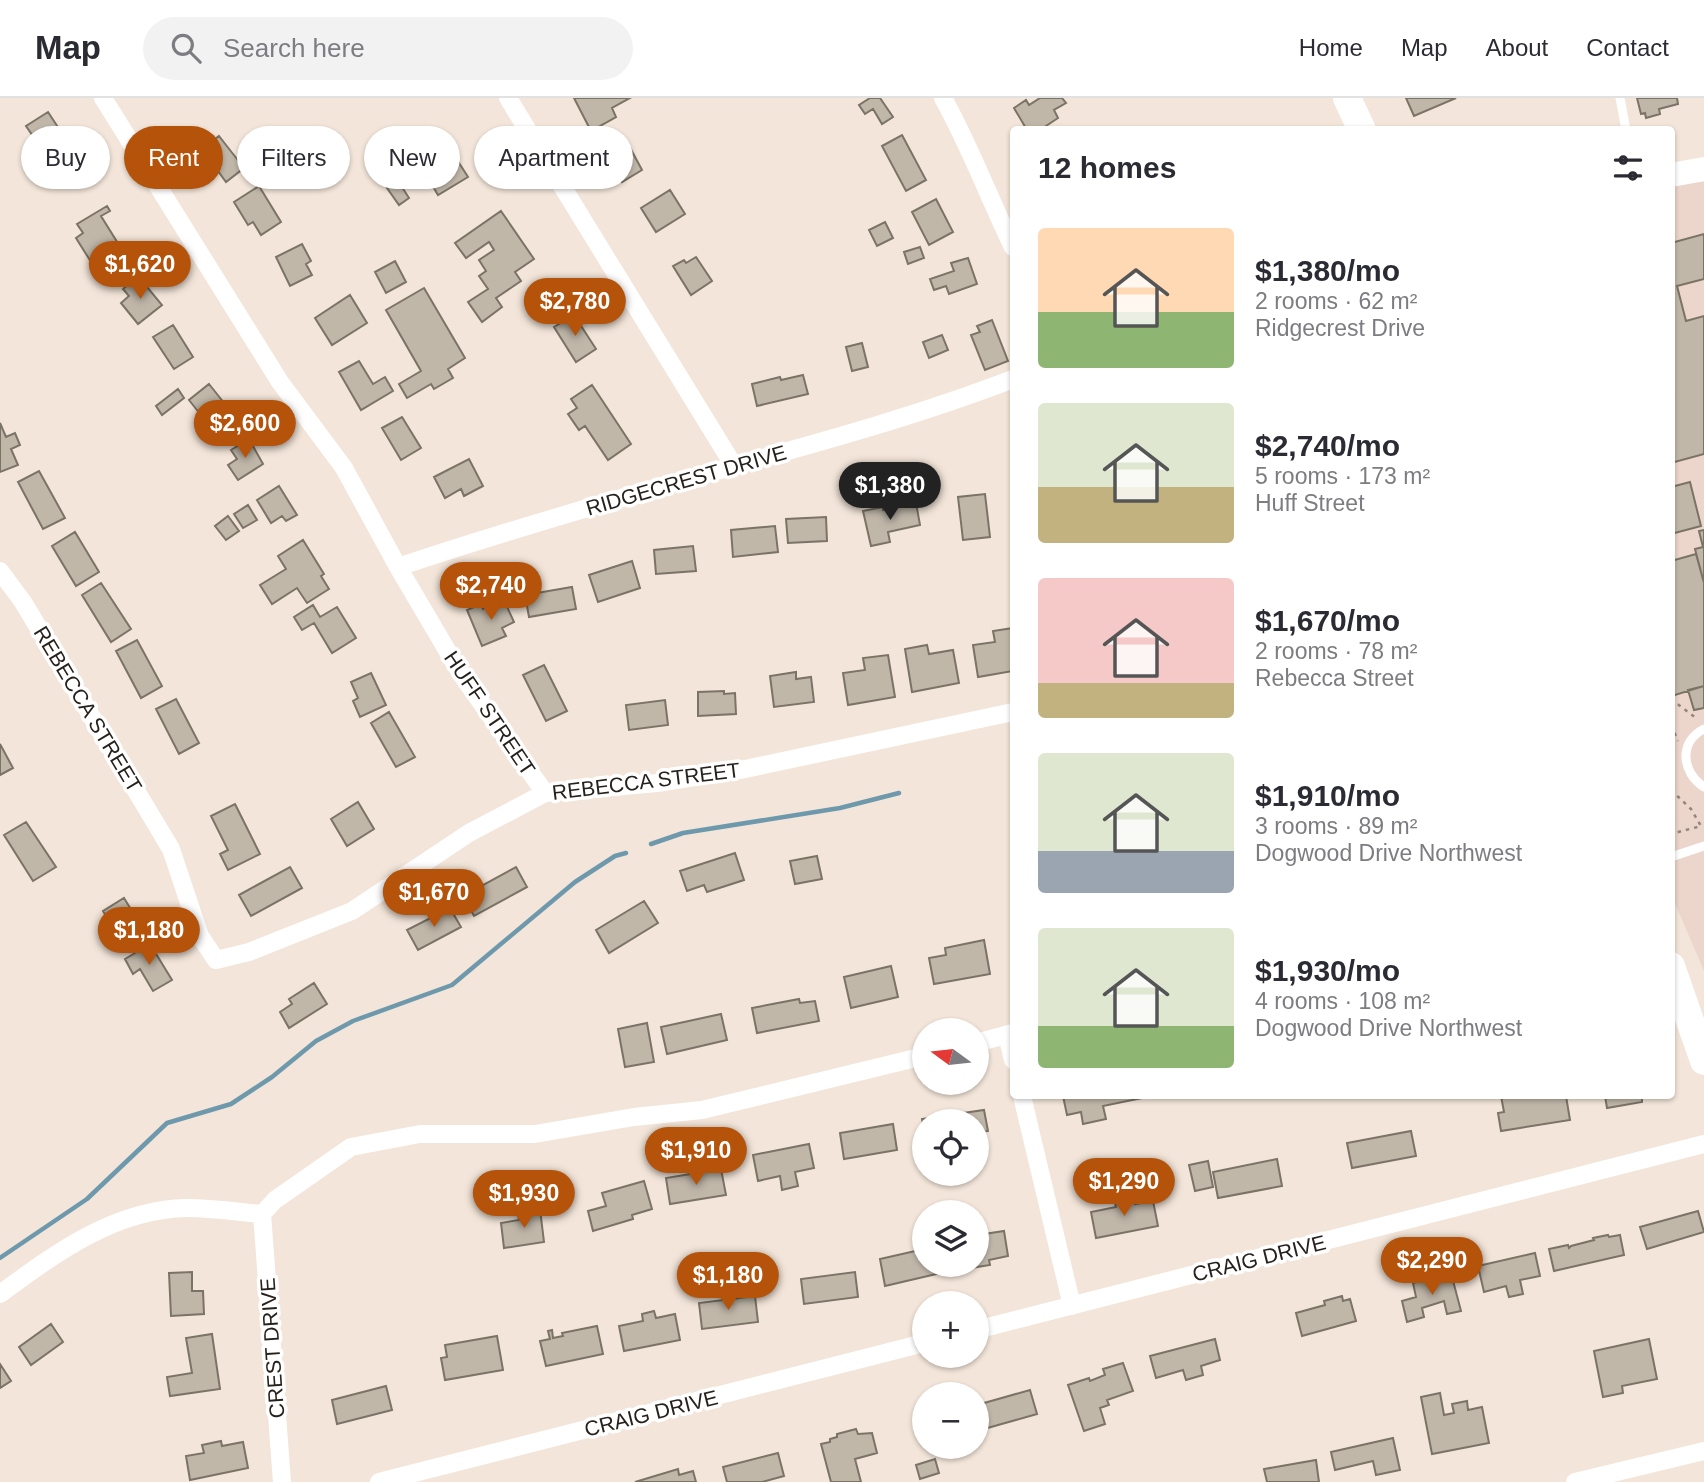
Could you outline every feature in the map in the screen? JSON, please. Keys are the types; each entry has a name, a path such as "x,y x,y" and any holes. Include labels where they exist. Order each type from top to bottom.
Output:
{"main road":[{"path":"1347,98 1360,126"},
{"path":"1675,978 1704,1061"}],"street":[{"name":"HUFF STREET","path":"103,98 280,382 344,468 461,674 545,793"},
{"path":"508,98 734,466"},
{"path":"943,98 965,138 1010,241"},
{"path":"1675,174 1704,169"},
{"name":"RIDGECREST DRIVE","path":"398,567 524,526 876,428 1010,380"},
{"name":"REBECCA STREET","path":"0,571 23,602 171,849 200,936 216,960 248,952 352,911 469,833 545,793 657,783 744,769 1010,713"},
{"path":"989,1039 1010,1034"},
{"path":"0,1294 49,1259 108,1225 145,1214 186,1208 262,1214 275,1200 351,1147 420,1134 535,1134 634,1117 702,1110 912,1059"},
{"path":"1023,1099 1072,1306"},
{"name":"CRAIG DRIVE","path":"989,1327 1704,1144"},
{"name":"CREST DRIVE","path":"262,1214 282,1482"},
{"name":"CRAIG DRIVE","path":"379,1482 912,1346"},
{"path":"1575,1482 1704,1451"}],"lane":[{"path":"1620,98 1625,126"},
{"path":"1702,725 1691,740 1686,761 1691,777 1704,787"},
{"path":"1675,856 1704,846"}],"path":[{"path":"1675,702 1702,725"},
{"path":"1675,734 1678,741"},
{"path":"1675,794 1691,809 1701,825 1675,833"}],"shaded area":[{"path":"1704,176 1704,971 1675,903 1675,182"}],"building":[{"path":"574,98 630,98 612,108 616,117 600,126 588,126"},
{"path":"870,98 880,98 893,117 882,124 873,109 865,114 859,105"},
{"path":"1040,98 1062,98 1066,103 1054,110 1058,118 1046,126 1025,126 1014,108 1026,100 1029,105"},
{"path":"1406,98 1456,98 1414,116"},
{"path":"1637,98 1677,98 1678,104 1659,109 1660,114 1646,118 1645,113 1641,114"},
{"path":"48,112 57,126 26,126"},
{"path":"902,135 926,180 906,191 882,146"},
{"path":"223,141 237,159 237,173 226,182 223,178"},
{"path":"633,153 642,170 633,175"},
{"path":"460,164 468,177 460,182"},
{"path":"254,189 261,189 281,222 261,235 253,222 248,225 234,202"},
{"path":"388,189 403,189 409,198 399,205"},
{"path":"434,189 448,189 438,195"},
{"path":"670,190 685,214 656,232 641,208"},
{"path":"936,199 953,232 929,245 912,212"},
{"path":"107,206 110,211 101,216 119,245 91,262 76,238 83,233 77,224"},
{"path":"501,211 534,259 515,272 521,281 496,298 502,307 482,322 468,302 488,289 479,276 486,271 479,260 494,250 489,242 466,258 455,243"},
{"path":"885,222 893,238 877,246 869,230"},
{"path":"1704,234 1704,279 1677,286 1686,321 1704,316 1704,454 1675,462 1675,242"},
{"path":"302,244 311,261 306,264 312,275 290,286 276,257"},
{"path":"920,247 924,258 908,264 904,252"},
{"path":"696,257 712,281 691,295 673,266"},
{"path":"968,258 977,284 949,294 946,286 934,290 930,279 954,271 951,263"},
{"path":"395,261 406,282 386,293 375,272"},
{"path":"138,276 162,305 138,324 121,303 129,296 123,289"},
{"path":"424,288 465,358 448,369 453,378 434,389 431,384 407,398 399,384 421,371 386,310"},
{"path":"350,295 367,323 332,345 315,318"},
{"path":"574,315 596,349 576,362 554,327"},
{"path":"992,320 1008,361 985,370 971,335 980,332 977,326"},
{"path":"173,325 193,357 174,369 153,337"},
{"path":"942,335 948,350 929,358 923,342"},
{"path":"862,343 868,367 852,371 846,347"},
{"path":"359,361 373,384 385,377 393,391 361,410 339,372"},
{"path":"803,375 808,394 757,406 752,384"},
{"path":"209,384 236,418 216,434 189,400"},
{"path":"592,385 631,444 608,460 585,426 579,430 568,414 577,408 571,399"},
{"path":"178,389 184,398 162,415 156,406"},
{"path":"402,417 421,448 401,460 382,428"},
{"path":"0,423 6,437 15,433 20,445 11,449 18,465 0,472"},
{"path":"249,439 263,464 238,480 228,465 237,459 231,450"},
{"path":"469,459 483,486 464,496 461,489 445,498 434,477"},
{"path":"39,471 65,518 43,529 18,482"},
{"path":"1690,482 1701,526 1675,533 1675,486"},
{"path":"279,486 297,515 286,521 282,516 271,523 257,500"},
{"path":"985,494 990,537 963,540 958,497"},
{"path":"916,503 920,525 888,532 890,542 871,546 863,511"},
{"path":"248,505 257,520 243,528 234,514"},
{"path":"228,516 239,531 226,540 215,526"},
{"path":"826,517 827,541 788,543 786,519"},
{"path":"775,526 778,552 733,557 731,530"},
{"path":"1704,530 1704,583 1695,549 1703,547 1699,531"},
{"path":"75,532 99,572 76,586 52,546"},
{"path":"303,540 324,574 321,576 329,589 307,603 297,588 272,604 260,585 286,569 278,556"},
{"path":"693,546 696,571 656,574 654,550"},
{"path":"1696,554 1704,583 1704,686 1675,695 1675,560"},
{"path":"632,561 640,588 598,602 589,575"},
{"path":"101,583 131,629 111,642 82,595"},
{"path":"572,587 576,609 529,617 525,595"},
{"path":"504,600 514,622 502,628 506,636 482,646 467,610 481,604 483,609"},
{"path":"313,605 320,617 337,607 356,638 332,653 314,623 302,630 294,617"},
{"path":"1010,628 1010,672 978,677 973,645 995,642 993,631"},
{"path":"137,640 162,686 141,698 116,651"},
{"path":"927,645 929,654 953,650 959,683 912,692 905,649"},
{"path":"888,655 895,697 848,705 843,673 865,670 863,658"},
{"path":"544,665 567,711 546,721 523,675"},
{"path":"796,672 796,679 811,677 814,702 774,707 770,676"},
{"path":"371,673 386,705 360,717 353,701 358,698 351,682"},
{"path":"1704,686 1704,708 1694,710 1688,690"},
{"path":"724,691 724,694 735,693 736,714 698,716 698,692"},
{"path":"176,699 199,743 179,754 156,709"},
{"path":"665,700 668,725 629,730 626,705"},
{"path":"389,712 415,757 396,767 371,723"},
{"path":"0,744 13,768 0,775"},
{"path":"358,802 374,829 347,846 331,819"},
{"path":"235,804 260,854 228,870 220,854 228,850 211,816"},
{"path":"26,822 56,867 33,881 4,835"},
{"path":"735,853 744,880 707,892 704,885 687,891 680,871"},
{"path":"817,856 822,879 795,884 790,861"},
{"path":"290,867 302,888 251,916 239,895"},
{"path":"516,867 527,887 474,916 463,896"},
{"path":"124,898 143,929 122,942 103,911"},
{"path":"644,901 658,923 609,953 596,930"},
{"path":"450,908 461,927 418,950 407,930"},
{"path":"984,940 990,974 934,984 929,958 946,955 945,948"},
{"path":"150,944 172,980 153,991 140,969 133,974 125,959"},
{"path":"891,966 898,997 851,1008 844,977"},
{"path":"314,983 327,1004 289,1028 280,1012 292,1004 289,999"},
{"path":"799,999 800,1003 815,1001 819,1021 757,1033 752,1008"},
{"path":"721,1014 727,1040 667,1054 661,1027"},
{"path":"647,1023 654,1062 625,1067 618,1029"},
{"path":"1064,1099 1137,1099 1103,1106 1106,1119 1083,1124 1081,1112 1067,1115"},
{"path":"1502,1099 1566,1099 1570,1120 1501,1131 1498,1113 1504,1112"},
{"path":"1606,1099 1642,1099 1642,1102 1607,1108"},
{"path":"893,1124 897,1150 844,1159 840,1133"},
{"path":"1411,1131 1416,1156 1352,1168 1347,1143"},
{"path":"809,1144 814,1168 795,1172 798,1186 782,1190 780,1176 758,1181 753,1155"},
{"path":"1277,1159 1282,1186 1218,1198 1213,1172"},
{"path":"1208,1161 1213,1187 1195,1191 1189,1165"},
{"path":"721,1169 726,1195 670,1204 666,1178"},
{"path":"644,1181 652,1209 632,1215 633,1219 593,1231 588,1211 606,1206 602,1193"},
{"path":"1133,1195 1135,1204 1153,1201 1158,1226 1096,1238 1091,1212 1116,1207 1114,1199"},
{"path":"540,1209 544,1242 504,1248 501,1223 519,1220 518,1212"},
{"path":"1698,1211 1704,1232 1647,1249 1640,1227"},
{"path":"1004,1231 1008,1256 989,1260 989,1233"},
{"path":"1608,1235 1620,1235 1624,1255 1554,1271 1549,1249 1568,1245 1569,1248"},
{"path":"912,1252 912,1277 924,1277 885,1286 880,1259"},
{"path":"1535,1253 1540,1276 1520,1280 1523,1294 1509,1297 1506,1286 1484,1292 1478,1266"},
{"path":"192,1272 192,1291 203,1291 204,1314 171,1316 169,1273"},
{"path":"855,1272 858,1297 804,1304 801,1279"},
{"path":"1451,1273 1461,1311 1447,1314 1444,1301 1422,1308 1424,1317 1407,1322 1402,1301 1416,1297 1413,1283"},
{"path":"755,1296 758,1322 702,1329 699,1303"},
{"path":"1342,1296 1343,1301 1350,1299 1356,1321 1302,1336 1296,1313 1325,1305 1324,1301"},
{"path":"654,1311 656,1318 675,1314 680,1340 624,1351 619,1326 643,1321 642,1314"},
{"path":"51,1324 63,1342 31,1365 19,1347"},
{"path":"597,1326 603,1354 546,1366 540,1341 550,1339 548,1331 552,1330 553,1338 563,1336 562,1333"},
{"path":"212,1334 220,1389 170,1396 167,1377 192,1373 186,1338"},
{"path":"497,1336 503,1370 445,1380 441,1358 447,1357 445,1345"},
{"path":"1215,1339 1220,1360 1201,1366 1203,1375 1186,1380 1183,1370 1156,1378 1150,1356"},
{"path":"1649,1339 1657,1379 1622,1386 1623,1393 1603,1397 1594,1351"},
{"path":"1123,1363 1133,1391 1107,1400 1109,1405 1100,1408 1105,1424 1084,1431 1068,1385 1105,1375 1103,1369"},
{"path":"0,1364 11,1381 0,1388"},
{"path":"386,1386 392,1410 337,1424 332,1400"},
{"path":"1030,1390 1037,1414 989,1428 989,1402"},
{"path":"1440,1393 1444,1415 1454,1413 1452,1404 1467,1401 1468,1410 1482,1407 1489,1443 1432,1454 1421,1397"},
{"path":"856,1429 858,1434 872,1433 877,1453 855,1459 861,1482 831,1482 821,1444 830,1442 837,1434"},
{"path":"1393,1438 1400,1470 1376,1475 1373,1461 1335,1470 1331,1452"},
{"path":"221,1441 222,1446 243,1442 248,1468 190,1480 186,1456 204,1453 202,1445"},
{"path":"778,1453 784,1476 762,1482 727,1482 723,1467"},
{"path":"935,1459 939,1473 920,1479 916,1465"},
{"path":"1316,1460 1319,1482 1267,1482 1264,1469"},
{"path":"678,1469 679,1475 693,1471 696,1482 635,1482"}],"waterway":[{"path":"651,844 683,833 840,808 899,793"},
{"path":"0,1258 87,1199 167,1123 231,1104 272,1077 316,1041 353,1021 452,985 575,882 615,856 626,853"}]}
